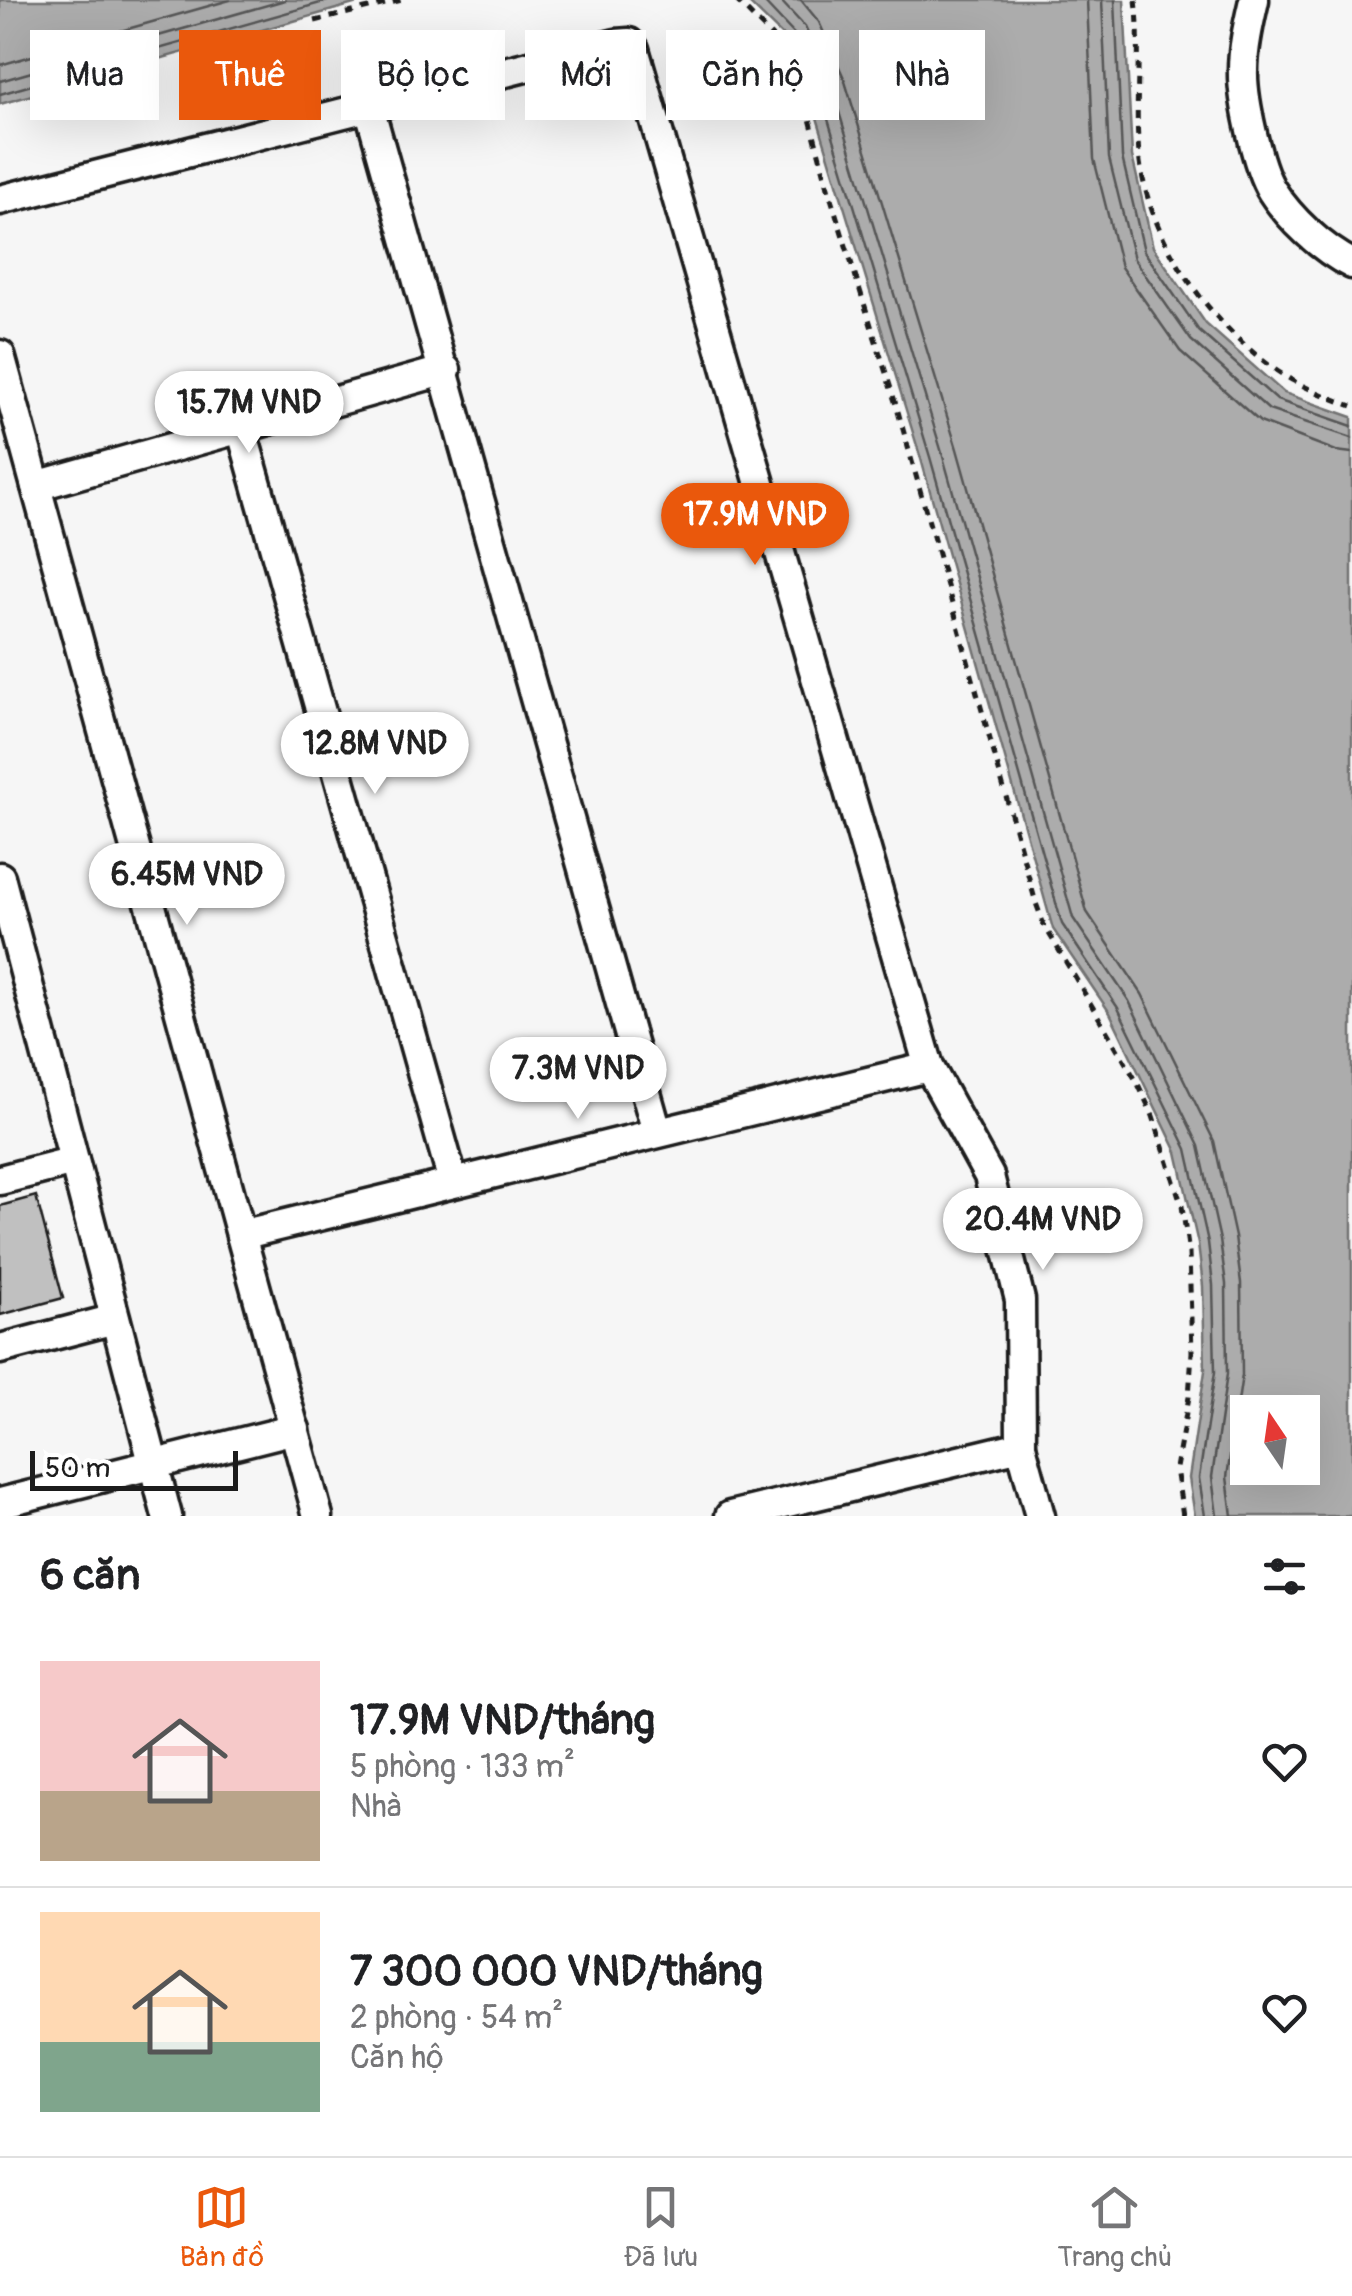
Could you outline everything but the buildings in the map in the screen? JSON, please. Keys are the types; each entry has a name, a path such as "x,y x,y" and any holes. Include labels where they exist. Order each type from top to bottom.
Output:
{"street":[{"path":"1254,0 1244,52 1246,111 1270,188 1300,224 1337,257 1352,264"},
{"path":"505,72 616,44 629,43 634,49 929,1067 989,1176 1020,1300 1020,1446 1040,1516"},
{"path":"0,200 341,114"},
{"path":"374,120 657,1132"},
{"path":"0,356 318,1516"},
{"path":"36,486 446,370"},
{"path":"241,428 454,1182"},
{"path":"0,877 8,941 74,1161 167,1516"},
{"path":"241,1235 929,1067"},
{"path":"0,1180 74,1161"},
{"path":"0,1349 115,1319"},
{"path":"0,1503 294,1429"},
{"path":"730,1516 761,1512 1020,1446"}],"path":[{"path":"315,22 402,0"},
{"path":"736,0 777,42 794,73 809,116 898,408 1036,903 1051,936 1138,1082 1170,1165 1182,1206 1191,1294 1190,1397 1176,1468 1183,1516"},
{"path":"1136,0 1139,156 1151,206 1168,247 1193,286 1232,333 1271,367 1316,392 1352,406"}],"water":[{"path":"0,0 368,0 262,30 179,30 179,53 159,59 159,30 30,30 30,96 0,104"},
{"path":"746,0 1124,0 1132,156 1153,247 1206,324 1284,393 1352,417 1352,1516 1195,1516 1189,1478 1205,1371 1203,1286 1198,1244 1177,1152 1110,1013 1053,929 921,459 818,120 839,120 839,30 777,30"}]}
